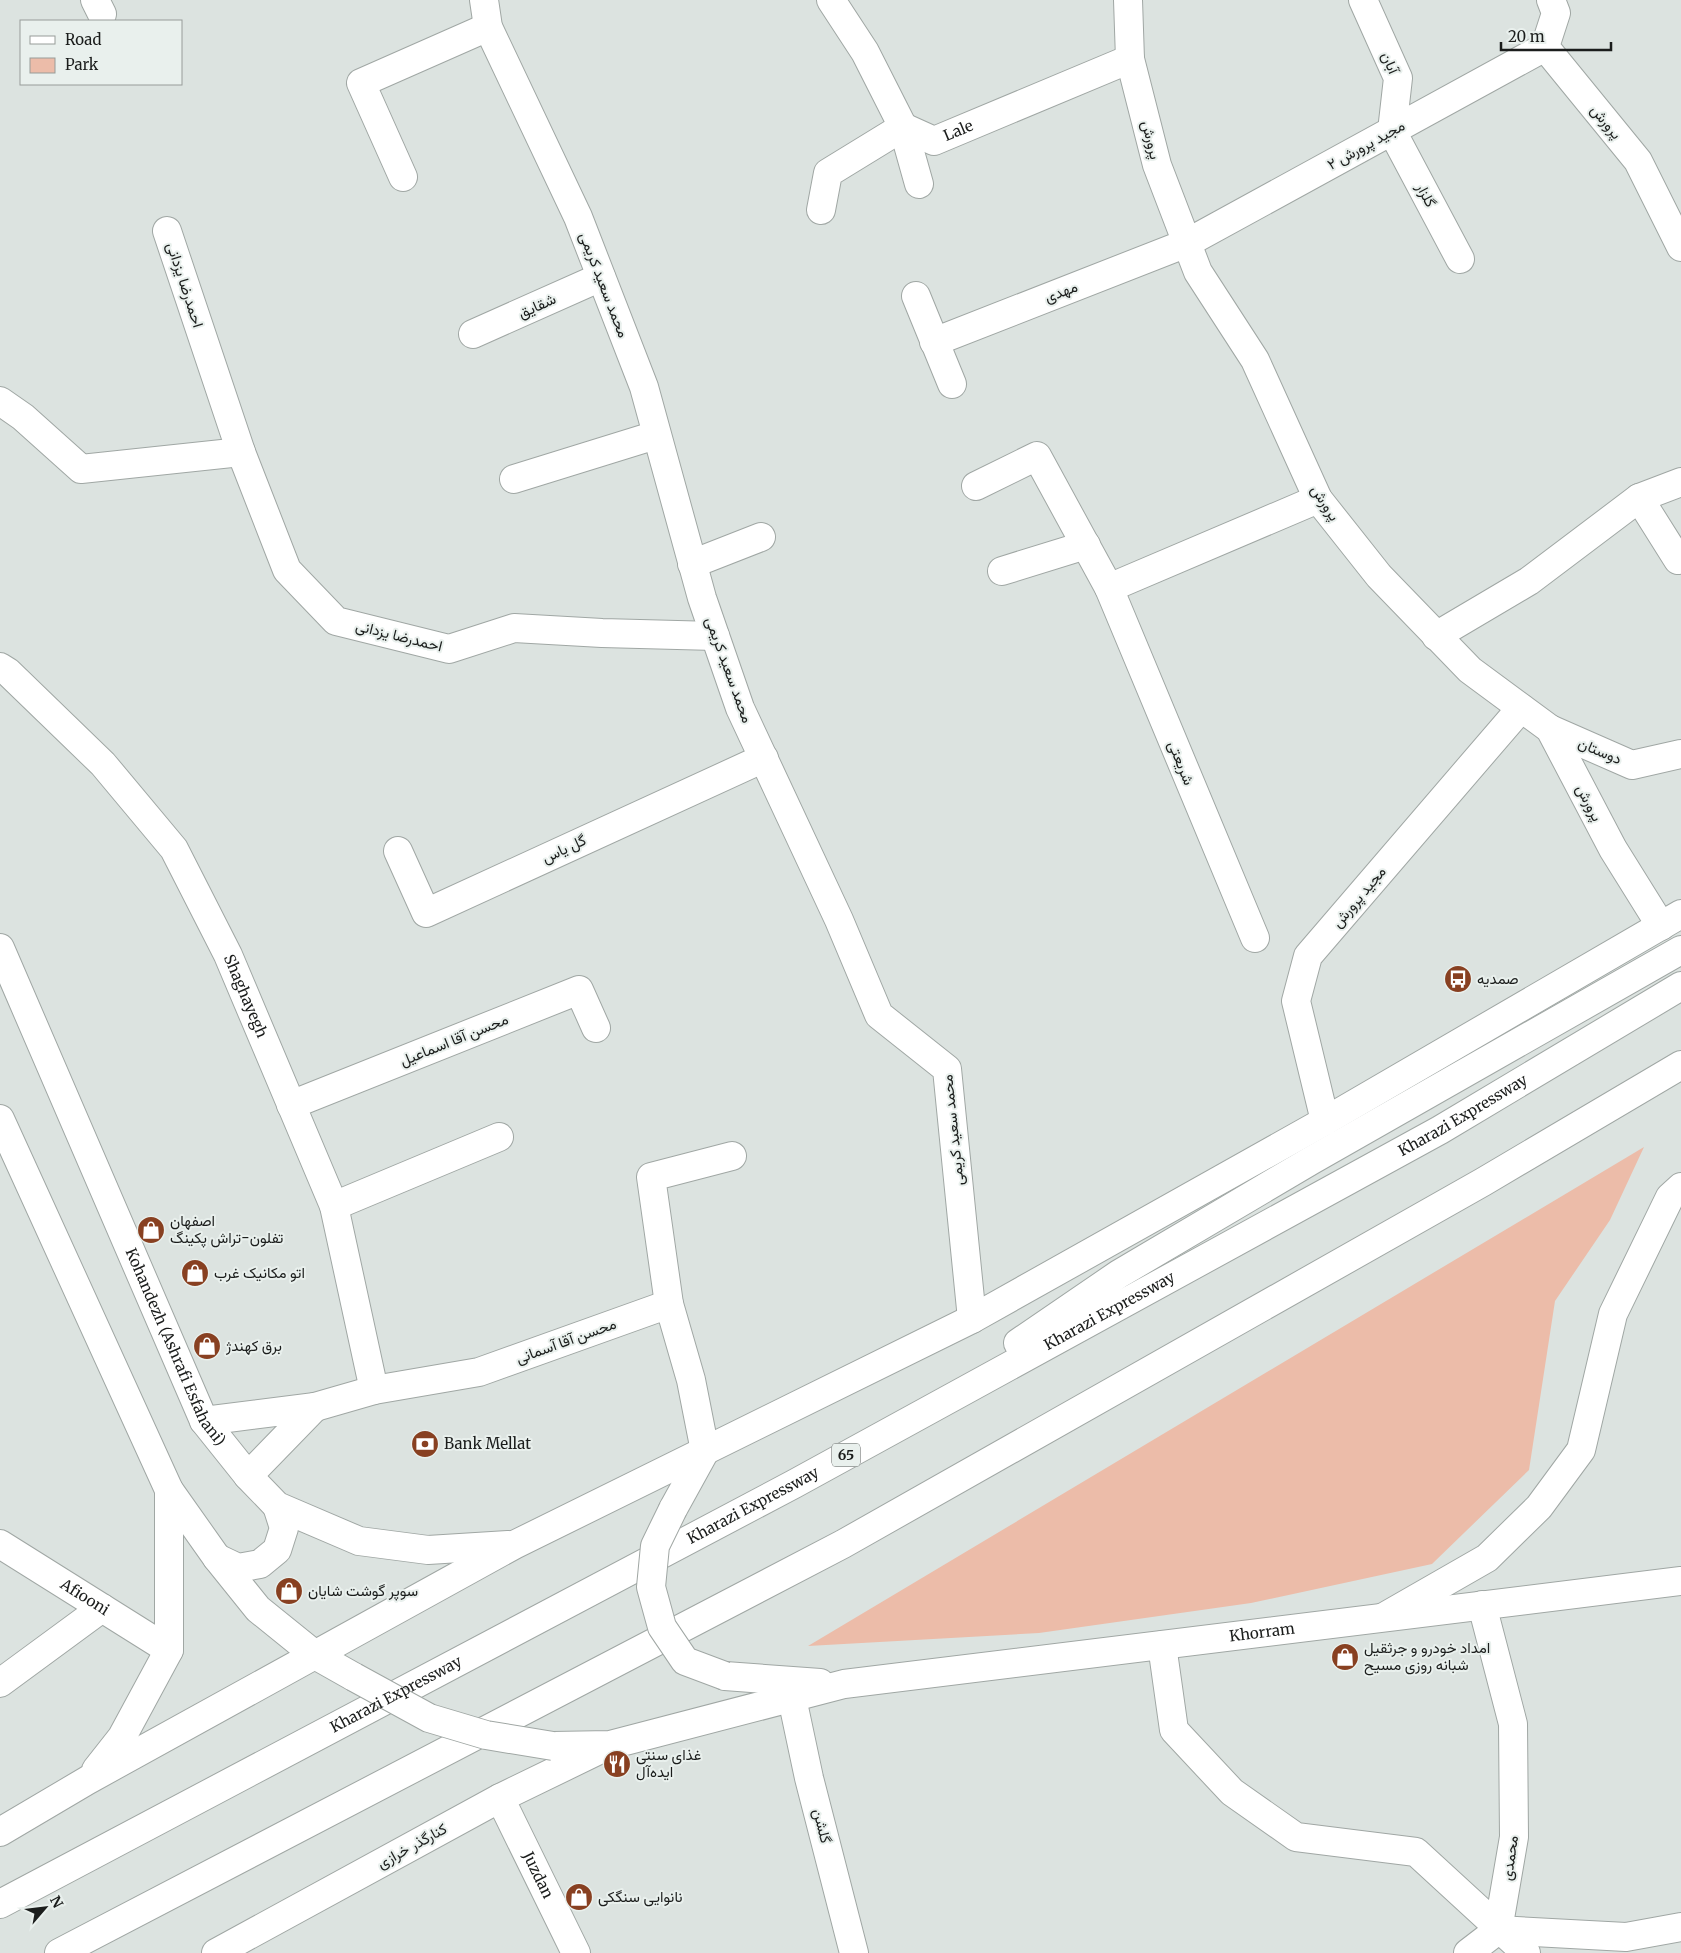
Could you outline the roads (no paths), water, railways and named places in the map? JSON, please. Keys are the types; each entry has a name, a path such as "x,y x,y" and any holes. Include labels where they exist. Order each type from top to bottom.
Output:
{"main road":[{"name":"محمد سعید کریمی","path":"484,0 488,27 578,217 644,387 692,564 740,708 839,920 878,1014 947,1069 972,1319"},
{"path":"831,0 865,52 903,127 919,184"},
{"name":"پرورش","path":"1128,0 1130,58 1157,165 1198,272 1255,360 1318,499 1379,576 1470,670 1550,729 1613,849 1671,920"},
{"name":"آبان","path":"1363,0 1398,78 1392,131"},
{"path":"1544,47 1556,13 1551,0"},
{"path":"403,177 361,83 488,27"},
{"name":"پرورش","path":"1544,47 1638,161 1681,247"},
{"name":"مجید پرورش ۲","path":"1187,243 1544,47"},
{"name":"Lale","path":"903,127 934,141 1130,58"},
{"path":"821,210 828,173 903,127"},
{"name":"گلزار","path":"1392,131 1460,259"},
{"name":"احمدرضا یزدانی","path":"167,231 241,452 287,570 336,620 449,649 514,628 715,636"},
{"name":"مهدی","path":"934,342 1187,243"},
{"name":"شقایق","path":"472,334 601,277"},
{"path":"916,296 952,384"},
{"path":"0,401 23,417 81,469 241,452"},
{"path":"514,480 656,434"},
{"name":"شریعتی","path":"976,486 1037,456 1110,588 1255,938"},
{"path":"1436,636 1528,582 1640,498 1681,482"},
{"path":"1640,498 1678,560"},
{"path":"1110,588 1318,499"},
{"path":"692,564 761,537"},
{"path":"1002,571 1086,545"},
{"name":"Shaghayegh","path":"0,666 104,764 174,849 228,955 334,1206 374,1390"},
{"name":"مجید پرورش","path":"1325,1122 1296,1001 1308,956 1521,708"},
{"name":"دوستان","path":"1550,729 1632,765 1681,754"},
{"name":"گل یاس","path":"398,851 426,913 764,758"},
{"path":"0,1832 88,1780 514,1545 972,1319 1325,1122 1671,920"},
{"name":"Kohandezh (Ashrafi Esfahani)","path":"0,948 204,1421 248,1476 277,1506 359,1541 428,1550 514,1545"},
{"path":"880,1436 1119,1274 1312,1160 1681,950"},
{"name":"Kharazi Expressway","path":"0,1904 880,1436 1440,1130 1681,986"},
{"name":"محسن آقا اسماعیل","path":"291,1105 578,990 596,1028"},
{"path":"59,1953 843,1544 1484,1182 1681,1065"},
{"path":"0,1119 169,1490 217,1558 258,1610 315,1655 429,1718 486,1735 553,1746 610,1745 844,1684"},
{"path":"334,1206 498,1137"},
{"path":"732,1156 651,1177 669,1304 691,1380 706,1451 655,1546 651,1587 662,1627 685,1661 725,1676 844,1684"},
{"path":"1384,1617 1487,1558 1539,1506 1581,1450 1613,1314 1670,1197 1681,1187"},
{"name":"محسن آقا آسمانی","path":"204,1421 315,1407 374,1390 479,1372 669,1304"},
{"path":"248,1476 315,1407"},
{"path":"88,1780 122,1737 169,1650 169,1490"},
{"path":"217,1558 238,1568 260,1564 277,1550 284,1528 277,1506"},
{"name":"Afiooni","path":"0,1544 169,1650"},
{"name":"Khorram","path":"844,1684 1681,1581"},
{"name":"محمدی","path":"1482,1606 1513,1724 1514,1837 1504,1941"},
{"path":"0,1684 102,1608"},
{"path":"1162,1645 1174,1730 1232,1792 1296,1837 1416,1852 1469,1900 1504,1941 1526,1953"},
{"name":"گلشن","path":"792,1698 854,1953"},
{"name":"کنارگذر خرازی","path":"216,1953 500,1798 610,1745"},
{"name":"Juzdan","path":"500,1798 576,1953"},
{"path":"1468,1953 1504,1941 1626,1937 1681,1927"}],"place":[{"name":"صمدیه","path":"1458,979"},
{"name":"اصفهان تفلون-تراش پکینگ","path":"151,1230"},
{"name":"اتو مکانیک غرب","path":"195,1273"},
{"name":"برق کهندژ","path":"207,1346"},
{"name":"Bank Mellat","path":"425,1444"},
{"name":"سوپر گوشت شایان","path":"289,1591"},
{"name":"امداد خودرو و جرثقیل شبانه روزی مسیح","path":"1345,1657"},
{"name":"غذای سنتی ایده‌آل","path":"617,1764"},
{"name":"نانوایی سنگکی","path":"579,1897"}]}
